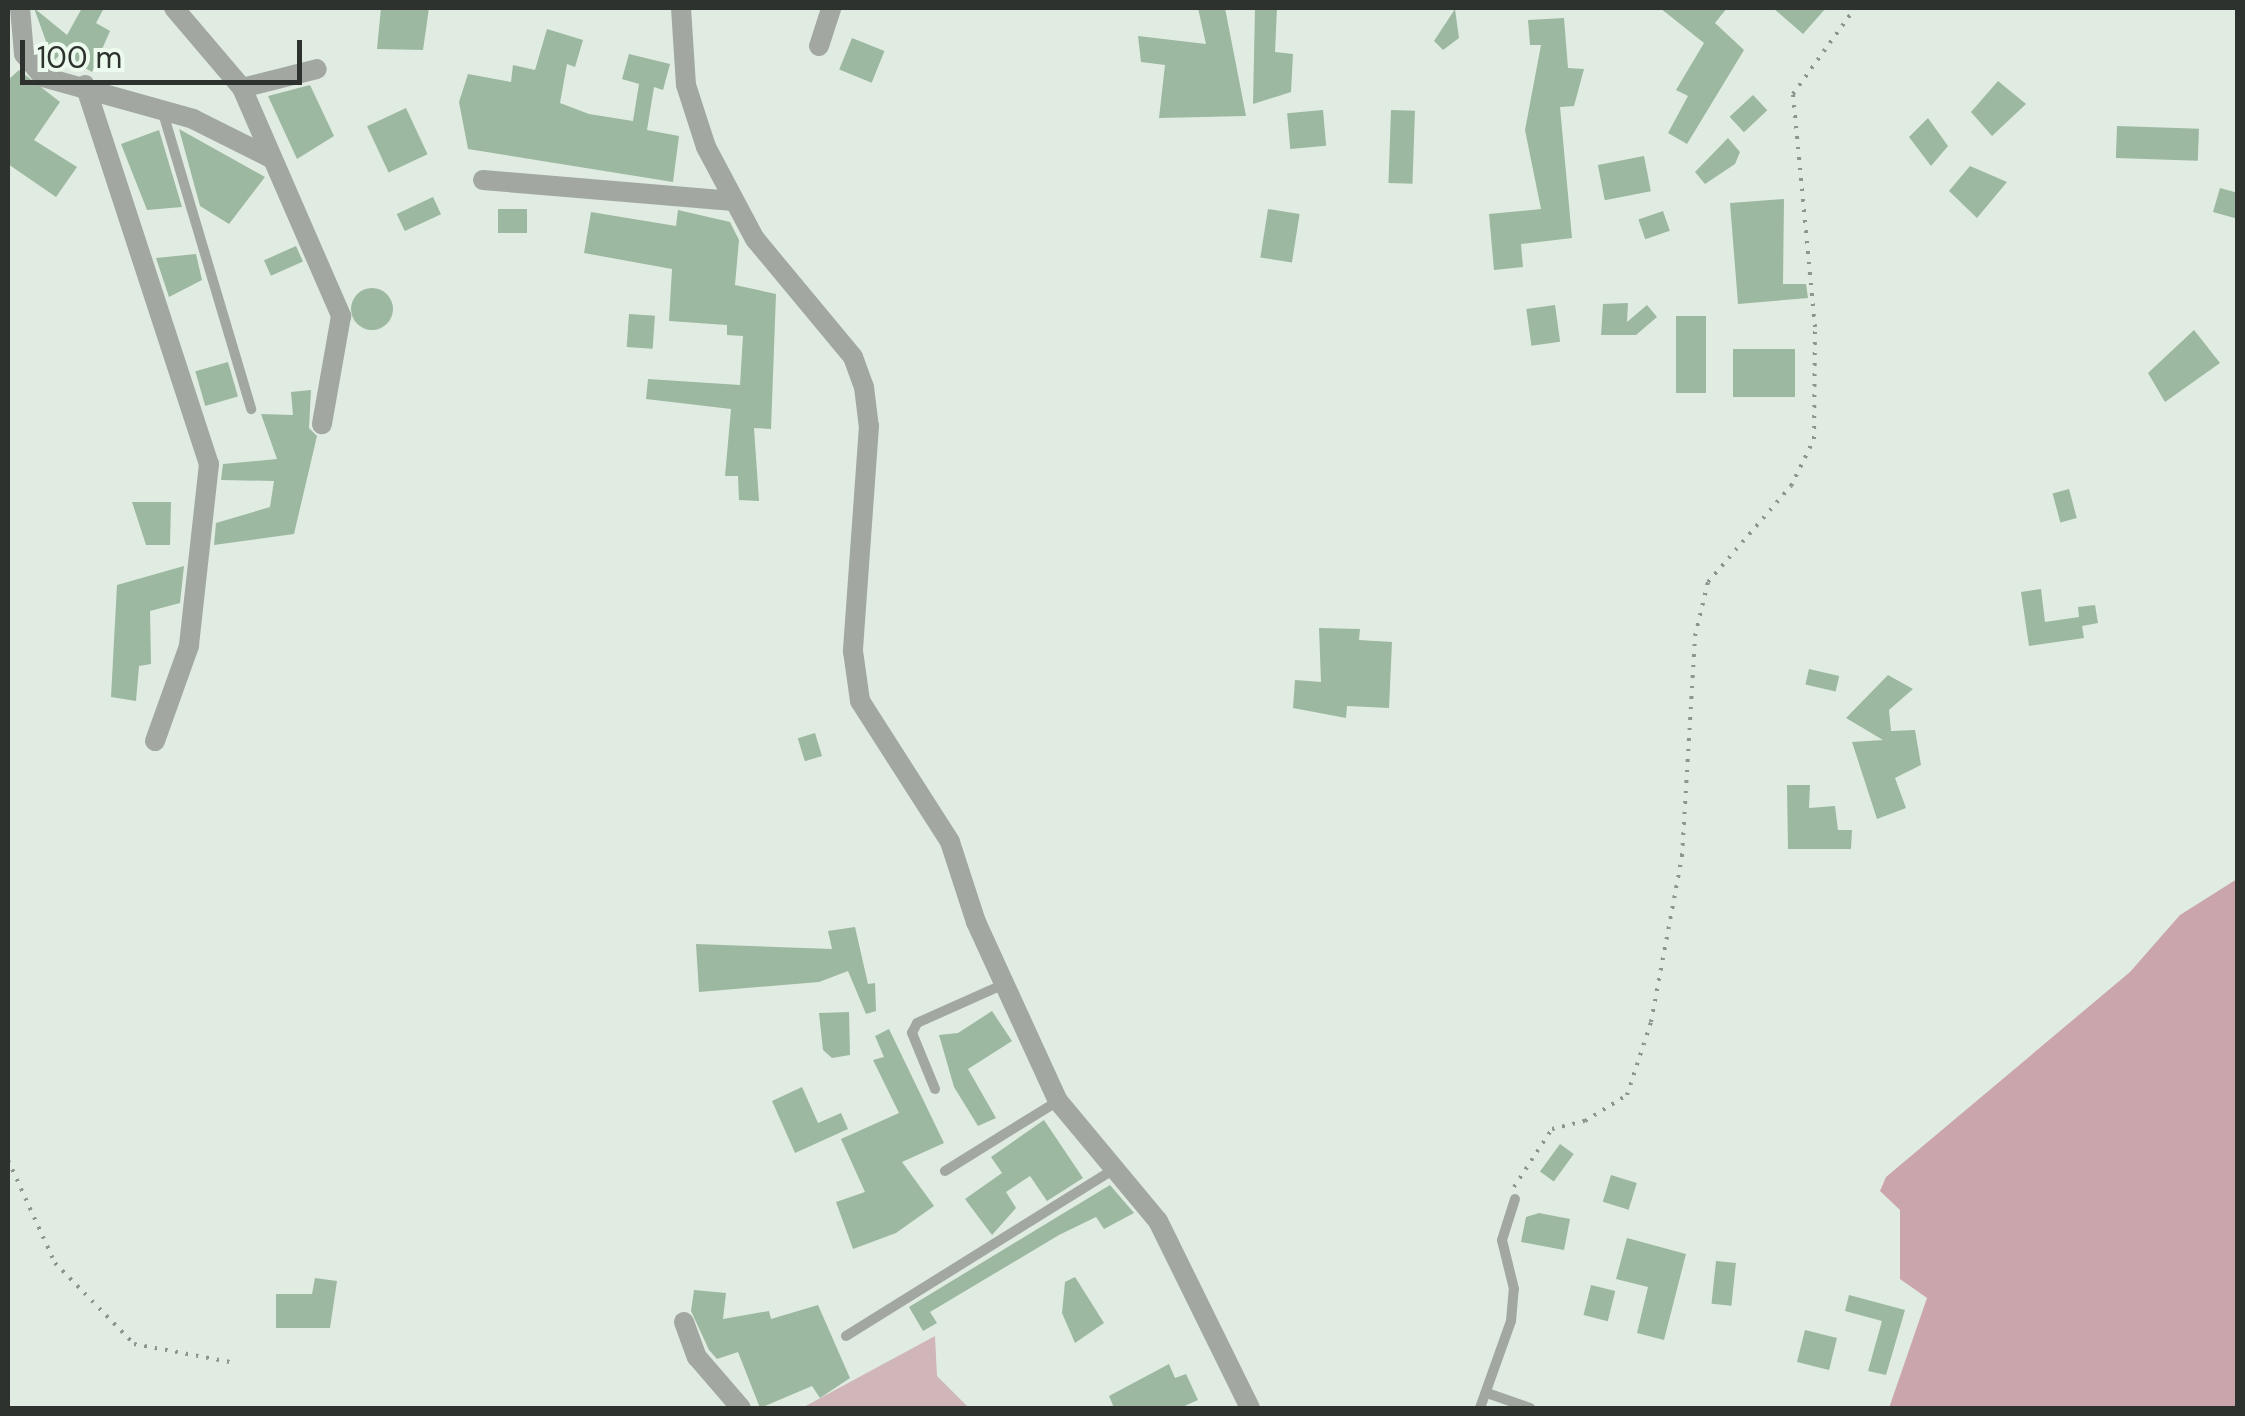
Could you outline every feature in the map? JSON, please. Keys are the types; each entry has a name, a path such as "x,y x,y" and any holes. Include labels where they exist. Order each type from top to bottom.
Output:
{"street":[{"path":"20,8 28,65 54,81 85,85 162,110 271,158"},
{"path":"174,8 242,88 341,316 322,424"},
{"path":"680,8 686,85 733,201 852,357 864,387 856,684 874,729 950,842 1004,984 1058,1101 1158,1221 1250,1408"},
{"path":"819,46 831,8"},
{"path":"242,88 316,70"},
{"path":"85,85 209,464 188,646 155,741"},
{"path":"483,180 733,201"},
{"path":"684,1322 697,1357 741,1408"}],"lane":[{"path":"162,110 251,409"},
{"path":"935,1089 912,1033 916,1022 1004,984"},
{"path":"944,1171 1058,1101"},
{"path":"846,1336 1114,1170"},
{"path":"1480,1408 1514,1306 1502,1240 1515,1200"},
{"path":"1487,1394 1530,1408"}],"path":[{"path":"1515,1200 1520,1171 1552,1129 1585,1122 1627,1095 1651,1022 1682,856 1695,636 1708,582 1791,486 1814,439 1816,328 1793,94 1855,8"},
{"path":"8,1160 55,1263 134,1344 230,1362"}],"shaded area":[{"path":"2237,879 2237,1408 1889,1408 1927,1298 1900,1279 1900,1210 1880,1191 1886,1177 2130,972 2180,915"},
{"path":"935,1336 937,1376 969,1408 802,1408"}],"building":[{"path":"34,8 67,35 82,8 104,8 96,23 110,31 92,72 61,54 50,64 39,51 47,44"},
{"path":"381,8 429,8 423,50 377,49"},
{"path":"1198,8 1225,8 1246,116 1159,118 1165,65 1141,62 1138,36 1206,44"},
{"path":"1255,8 1277,8 1275,52 1293,54 1291,92 1253,104"},
{"path":"1660,8 1727,8 1715,23 1744,50 1687,144 1668,133 1688,96 1676,90 1704,43"},
{"path":"1773,8 1826,8 1803,34"},
{"path":"1455,9 1459,38 1443,50 1434,41"},
{"path":"1564,18 1568,68 1584,69 1574,106 1560,107 1572,238 1521,244 1523,267 1494,270 1489,214 1541,209 1525,130 1541,45 1530,45 1528,20"},
{"path":"547,29 583,40 575,67 567,64 560,103 589,114 633,121 639,84 622,79 629,54 670,64 663,90 654,87 647,130 679,136 673,182 468,149 459,102 468,74 511,82 513,65 535,70"},
{"path":"852,38 884,51 872,83 839,70"},
{"path":"19,70 60,102 34,140 77,167 56,197 8,164 8,80"},
{"path":"1998,81 2026,104 1992,136 1971,112"},
{"path":"310,85 334,136 297,159 268,96"},
{"path":"1753,95 1767,110 1744,132 1730,117"},
{"path":"406,108 428,154 389,172 367,126"},
{"path":"1323,110 1326,146 1290,149 1287,113"},
{"path":"1391,110 1415,111 1412,184 1388,183"},
{"path":"1928,118 1948,146 1931,166 1909,137"},
{"path":"2117,126 2199,129 2198,161 2116,158"},
{"path":"179,129 265,177 229,224 200,206"},
{"path":"159,130 182,207 147,210 121,144"},
{"path":"1728,138 1740,152 1735,164 1705,184 1695,172"},
{"path":"1644,156 1651,191 1605,200 1598,165"},
{"path":"1970,166 2007,182 1977,218 1949,191"},
{"path":"2220,188 2238,193 2238,219 2213,212"},
{"path":"433,197 441,214 405,231 397,214"},
{"path":"1784,199 1783,284 1806,284 1808,298 1738,304 1730,203"},
{"path":"498,209 527,209 527,233 498,233"},
{"path":"1268,209 1300,214 1292,262 1260,257"},
{"path":"678,210 730,222 739,240 735,285 776,294 771,429 754,428 759,501 739,500 738,476 725,476 731,409 646,399 648,379 740,385 743,336 727,335 727,325 669,321 672,269 584,253 591,212 676,226"},
{"path":"1663,211 1670,231 1645,239 1638,219"},
{"path":"296,246 303,262 271,276 264,260"},
{"path":"196,254 202,280 169,297 156,258"},
{"path":"372,288 387,294 393,309 387,324 372,330 357,324 351,309 357,294"},
{"path":"1628,303 1627,322 1647,305 1657,317 1636,335 1601,335 1603,304"},
{"path":"1555,305 1560,342 1531,346 1526,309"},
{"path":"629,314 655,316 653,349 627,347"},
{"path":"1676,316 1706,316 1706,393 1676,393"},
{"path":"2194,330 2220,363 2165,402 2148,373"},
{"path":"1733,349 1795,349 1795,397 1733,397"},
{"path":"228,362 238,397 205,406 195,371"},
{"path":"311,390 309,428 317,436 294,534 214,545 216,523 270,507 274,481 221,480 223,464 277,459 261,414 293,415 291,392"},
{"path":"2069,489 2077,518 2060,522 2053,493"},
{"path":"132,502 171,502 170,545 146,545"},
{"path":"184,566 180,603 150,611 151,664 139,666 136,701 111,697 117,585"},
{"path":"2041,589 2045,622 2079,617 2078,607 2095,605 2098,623 2082,626 2084,638 2029,646 2021,592"},
{"path":"1319,628 1360,629 1359,640 1392,642 1389,708 1347,706 1346,718 1293,708 1295,680 1321,682"},
{"path":"1809,669 1839,676 1836,692 1805,685"},
{"path":"1888,675 1913,689 1889,710 1891,731 1915,730 1921,765 1895,778 1906,808 1877,819 1852,742 1883,740 1846,718"},
{"path":"815,733 822,756 805,761 798,738"},
{"path":"1787,785 1810,785 1809,808 1835,806 1838,830 1852,830 1851,849 1788,849"},
{"path":"855,927 868,984 875,983 876,1011 866,1014 848,971 819,982 699,992 696,944 832,949 828,931"},
{"path":"992,1011 1012,1041 968,1069 996,1118 978,1126 954,1087 939,1035 958,1033"},
{"path":"849,1012 850,1055 832,1058 823,1050 819,1013"},
{"path":"889,1029 944,1143 902,1162 934,1206 896,1233 853,1249 836,1202 865,1192 841,1139 899,1113 873,1060 884,1057 875,1036"},
{"path":"802,1087 818,1123 841,1113 848,1129 795,1153 772,1101"},
{"path":"1044,1120 1083,1178 1047,1201 1030,1176 1006,1192 1016,1208 992,1235 965,1199 1002,1173 991,1157"},
{"path":"1560,1144 1574,1154 1554,1181 1540,1172"},
{"path":"1611,1175 1637,1183 1629,1210 1603,1202"},
{"path":"1110,1185 1134,1213 1104,1229 1096,1217 1059,1235 930,1312 937,1323 923,1331 909,1307"},
{"path":"1539,1213 1570,1219 1564,1250 1521,1242 1526,1217"},
{"path":"1627,1238 1686,1254 1664,1340 1637,1333 1648,1287 1616,1279"},
{"path":"1716,1261 1736,1263 1731,1306 1712,1304"},
{"path":"1075,1277 1104,1323 1075,1343 1062,1313 1065,1282"},
{"path":"315,1278 337,1281 330,1328 276,1328 276,1294 312,1294"},
{"path":"1591,1285 1615,1291 1608,1321 1584,1315"},
{"path":"694,1290 726,1293 723,1319 769,1311 771,1319 818,1305 850,1378 820,1398 812,1386 760,1408 738,1352 717,1359 709,1350 691,1311"},
{"path":"1849,1295 1905,1310 1886,1375 1868,1371 1882,1321 1845,1311"},
{"path":"1805,1330 1837,1338 1829,1370 1797,1362"},
{"path":"1169,1364 1175,1378 1186,1374 1198,1400 1180,1408 1114,1408 1109,1396"}]}
